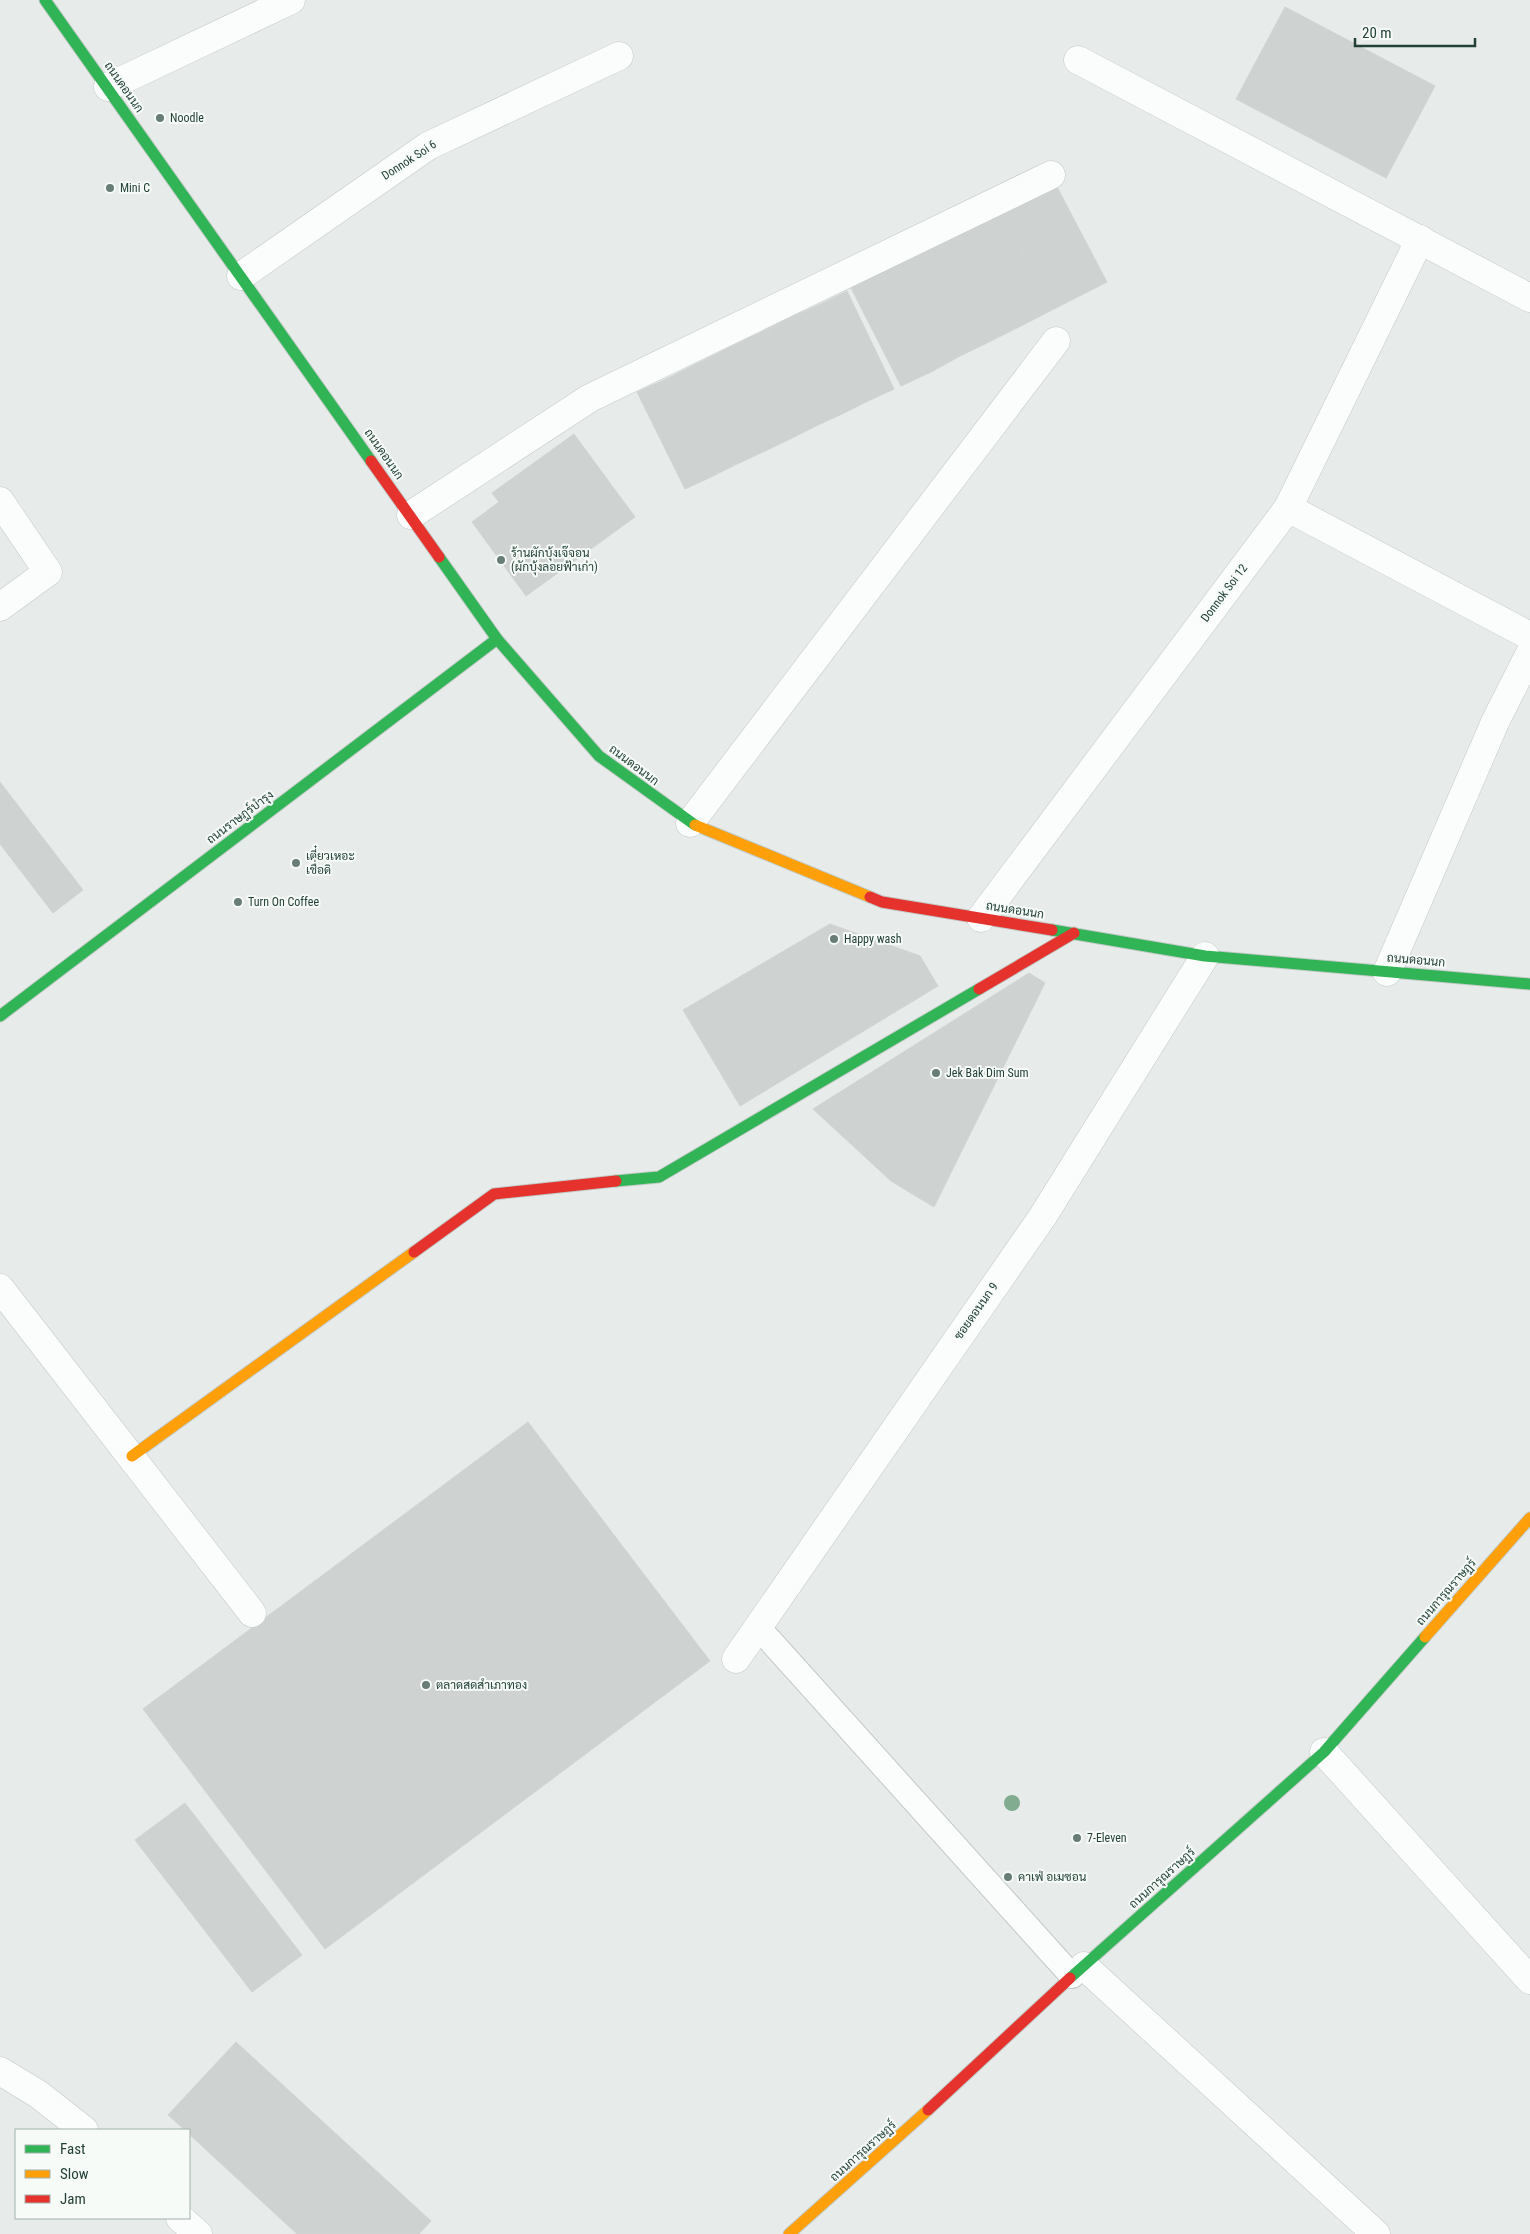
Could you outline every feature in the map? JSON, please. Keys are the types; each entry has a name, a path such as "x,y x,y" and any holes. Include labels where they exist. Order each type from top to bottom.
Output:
{"street":[{"name":"ถนนดอนนก","path":"45,0 497,639 598,756 690,823 882,902 1206,956 1530,984"},
{"path":"108,87 292,0"},
{"name":"Donnok Soi 6","path":"241,276 428,146 619,56"},
{"path":"1078,60 1530,298"},
{"path":"411,515 590,398 1051,175"},
{"name":"Donnok Soi 12","path":"982,918 1288,508 1420,240"},
{"path":"690,823 1056,341"},
{"path":"0,501 48,572 0,607"},
{"path":"1288,508 1530,636"},
{"name":"ถนนราษฎร์บำรุง","path":"0,1016 497,639"},
{"path":"1387,972 1496,720 1530,654"},
{"path":"132,1456 494,1194 659,1177 1074,933"},
{"name":"ซอยดอนนก 9","path":"736,1659 1042,1216 1206,956"},
{"path":"0,1288 252,1613"},
{"name":"ถนนการุณราษฏร์","path":"789,2234 948,2093 1078,1971 1324,1752 1530,1518"},
{"path":"1324,1752 1530,1980"},
{"path":"1078,1971 1376,2234"},
{"path":"0,2071 38,2094 83,2129"},
{"path":"181,2219 198,2234"}],"lane":[{"path":"758,1627 1078,1971"}],"building":[{"path":"1285,7 1435,86 1386,178 1236,99"},
{"path":"1056,185 1107,282 1052,310 1002,212"},
{"path":"1002,212 1052,310 1019,327 969,229"},
{"path":"969,229 1019,327 989,342 939,244"},
{"path":"939,244 989,342 960,356 910,259"},
{"path":"910,259 960,356 931,372 881,273"},
{"path":"881,273 931,372 901,386 851,288"},
{"path":"847,291 894,389 868,401 821,304"},
{"path":"821,304 868,401 842,414 794,316"},
{"path":"794,316 842,414 816,426 768,329"},
{"path":"768,329 816,426 790,439 742,341"},
{"path":"742,341 790,439 763,452 716,354"},
{"path":"716,354 763,452 737,464 690,367"},
{"path":"690,367 737,464 711,477 664,380"},
{"path":"664,380 711,477 685,489 637,392"},
{"path":"574,434 635,517 526,596 472,522 499,502 492,493"},
{"path":"0,782 83,890 53,913 0,844"},
{"path":"830,924 920,956 938,986 740,1106 683,1010"},
{"name":"Jek Bak Dim Sum","path":"1029,973 1045,983 934,1207 891,1181 813,1109"},
{"name":"ตลาดสดสำเภาทอง","path":"528,1422 710,1661 325,1949 143,1709"},
{"path":"185,1803 302,1955 252,1992 135,1840"},
{"path":"236,2042 431,2221 419,2234 297,2234 190,2135 190,2129 184,2129 168,2115"}],"traffic: fast":[{"path":"45,0 371,461"},
{"path":"439,557 497,639 599,756 695,825"},
{"path":"0,1016 497,639"},
{"path":"1052,930 1205,956 1530,984"},
{"path":"616,1181 659,1177 979,989"},
{"path":"1070,1978 1324,1752 1425,1637"}],"traffic: slow":[{"path":"695,825 870,897"},
{"path":"132,1456 414,1252"},
{"path":"1425,1637 1530,1518"},
{"path":"789,2234 928,2110"}],"traffic: jam":[{"path":"371,461 439,557"},
{"path":"870,897 882,902 1052,930"},
{"path":"979,989 1074,933"},
{"path":"414,1252 494,1194 616,1181"},
{"path":"928,2110 1070,1978"}],"place":[{"name":"Noodle","path":"160,118"},
{"name":"Mini C","path":"110,188"},
{"name":"ร้านผักบุ้งเจ๊จอน (ผักบุ้งลอยฟ้าเก่า)","path":"501,560"},
{"name":"เตี๋ยวเหอะ เชื่อดิ","path":"296,863"},
{"name":"Turn On Coffee","path":"238,902"},
{"name":"Happy wash","path":"834,939"},
{"name":"Jek Bak Dim Sum","path":"936,1073"},
{"name":"ตลาดสดสำเภาทอง","path":"426,1685"},
{"name":"7-Eleven","path":"1077,1838"},
{"name":"คาเฟ่ อเมซอน","path":"1008,1877"}]}
